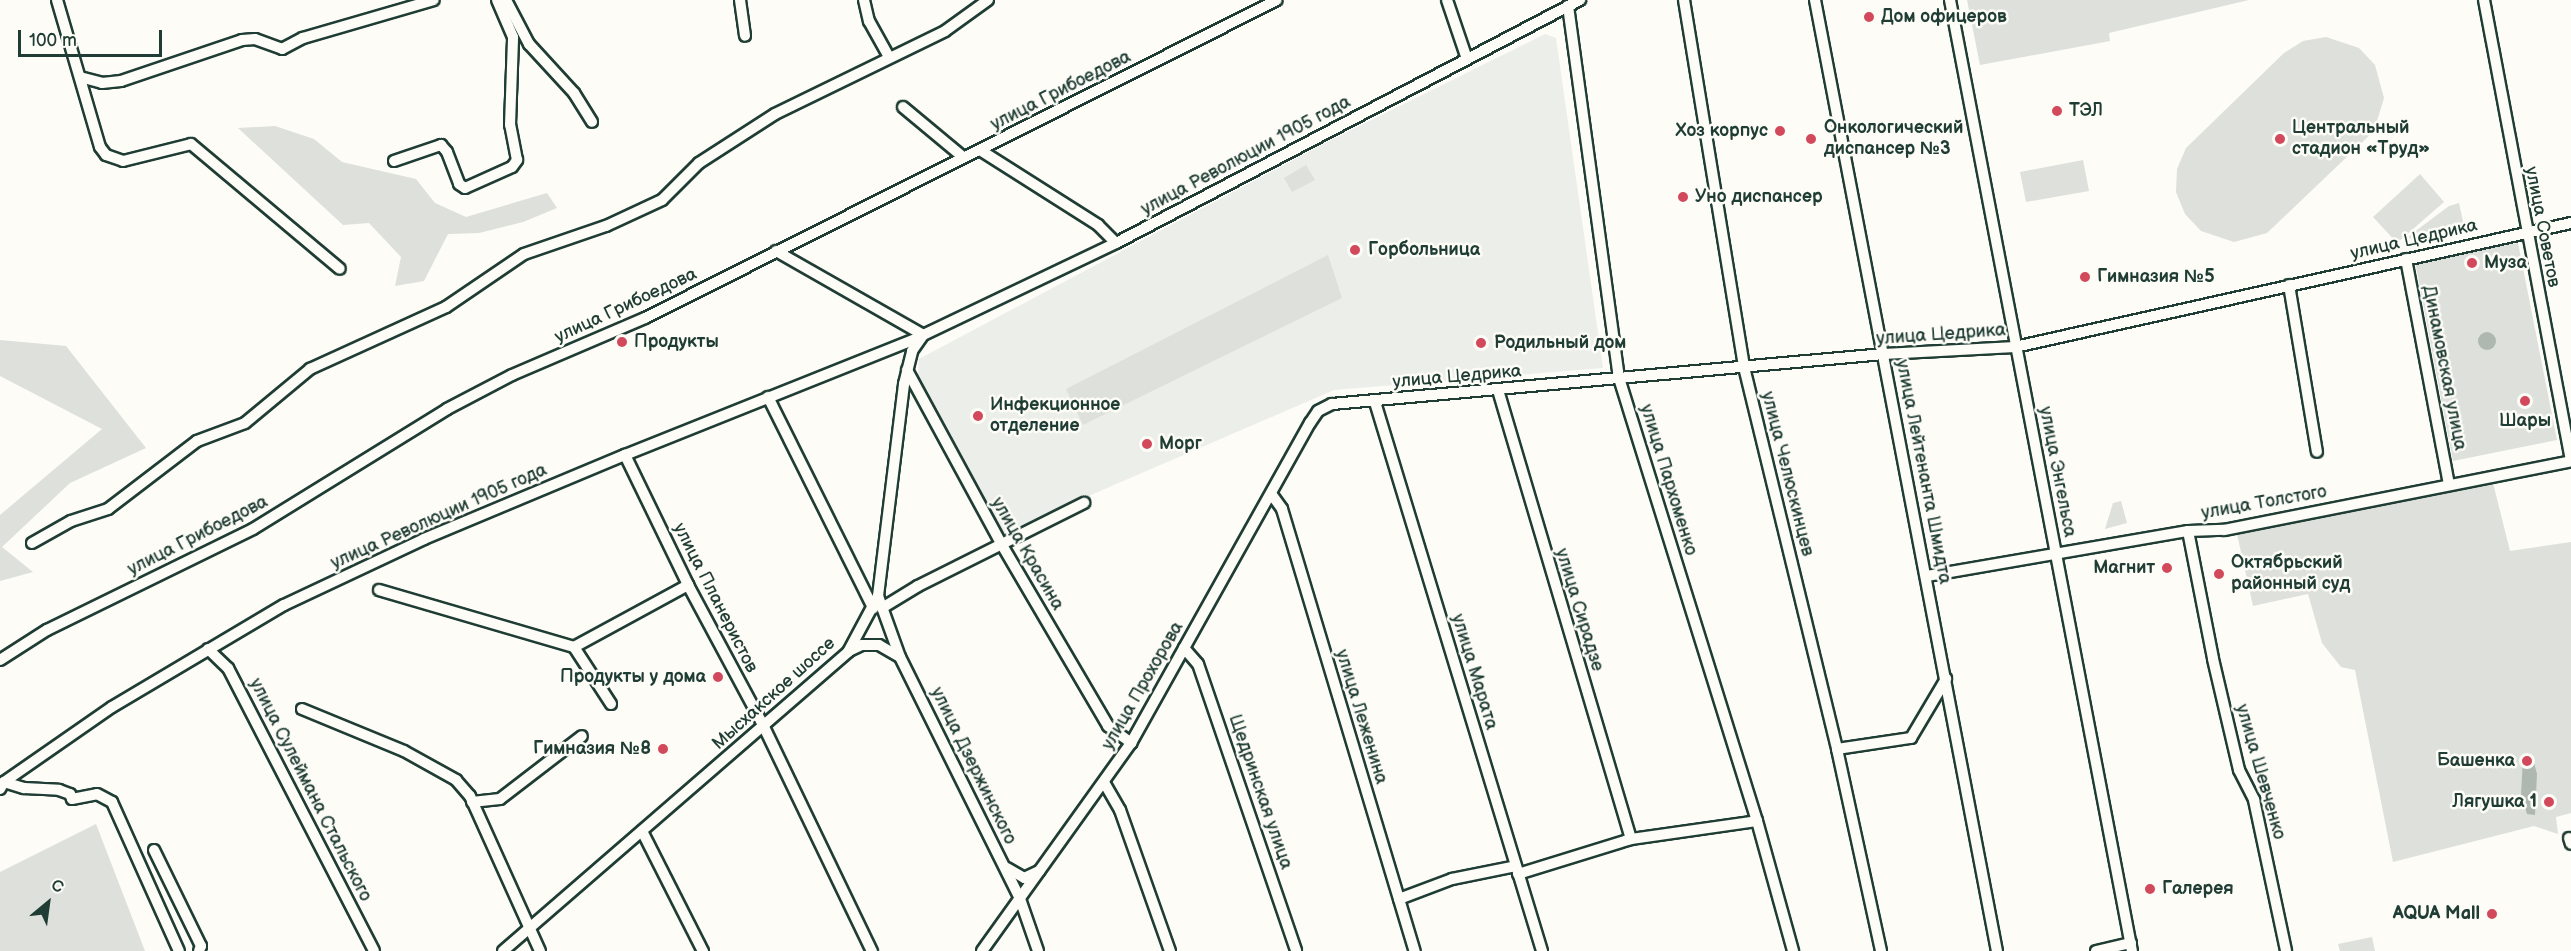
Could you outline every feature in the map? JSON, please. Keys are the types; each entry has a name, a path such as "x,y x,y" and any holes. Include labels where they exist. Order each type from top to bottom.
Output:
{"street":[{"path":"57,0 100,147 106,155 123,161 191,144 340,269"},
{"path":"80,77 102,83 121,81 242,40 255,39 282,49 303,38 434,0"},
{"path":"394,161 441,145 447,152 459,184 465,188 512,167 517,160 510,125 513,37 497,0"},
{"path":"506,0 529,44 574,93 592,122"},
{"path":"740,0 745,36"},
{"path":"864,0 869,21 889,57"},
{"path":"32,543 71,521 108,509 197,441 245,423 310,369 446,307 524,254 606,226 662,200 699,162 775,114 945,31 988,0"},
{"name":"улица Грибоедова","path":"0,660 47,630 253,529 484,390 645,318 1277,0"},
{"path":"1447,0 1467,59"},
{"name":"улица Революции 1905 года","path":"2,786 112,707 284,604 348,573 625,455 922,337 1116,243 1580,0"},
{"name":"улица Челюскинцев","path":"1684,0 1744,367 1837,749 1881,951"},
{"name":"улица Лейтенанта Шмидта","path":"1815,0 1997,951"},
{"name":"улица Энгельса","path":"1950,0 2132,947"},
{"name":"улица Советов","path":"2484,0 2526,232 2571,460"},
{"name":"улица Пархоменко","path":"1568,6 1619,378 1757,821 1793,951"},
{"path":"903,107 963,157"},
{"path":"980,150 1098,225 1116,243"},
{"name":"улица Цедрика","path":"1310,423 1318,411 1332,404 1375,402 1884,354 2015,347 2571,223"},
{"path":"776,251 922,337 912,351 907,370"},
{"name":"Динамовская улица","path":"2406,259 2449,484"},
{"path":"2289,285 2317,452"},
{"path":"896,348 904,339 901,323"},
{"name":"улица Красина","path":"907,370 1002,546 1108,726 1131,743"},
{"name":"улица Дзержинского","path":"877,608 907,370"},
{"name":"улица Сирадзе","path":"1498,390 1631,839"},
{"name":"улица Дзержинского","path":"768,397 877,608 1020,899 1038,951"},
{"name":"улица Марата","path":"1375,402 1542,951"},
{"name":"улица Прохорова","path":"982,951 1105,784 1131,743 1272,495 1310,423"},
{"name":"улица Планеристов","path":"625,455 688,585 764,727 872,951"},
{"name":"улица Толстого","path":"1927,576 2188,531 2223,530 2571,460"},
{"name":"улица Леженина","path":"1272,495 1282,509 1415,951"},
{"path":"877,608 1084,503"},
{"name":"улица Шевченко","path":"2188,531 2239,770 2254,800 2286,951"},
{"path":"574,647 688,585"},
{"path":"379,590 574,647 611,704"},
{"name":"Мысхакское шоссе","path":"502,951 764,727 848,652 877,608"},
{"path":"848,652 862,645 879,645 900,657"},
{"name":"Щедринская улица","path":"1184,648 1198,664 1296,951"},
{"name":"улица Сулеймана Стальского","path":"208,649 228,668 374,951"},
{"path":"1837,749 1911,738 1946,679"},
{"path":"302,709 404,751 456,780 472,802 540,951"},
{"path":"472,802 500,799 582,736"},
{"path":"1105,784 1120,810 1170,951"},
{"path":"2,786 59,790 70,794 72,799 97,794 112,802 179,951"},
{"path":"1399,899 1452,879 1517,870 1631,839 1757,821"},
{"path":"642,831 703,951"},
{"path":"154,850 201,946 199,951"},
{"path":"1002,863 1024,878 1044,866"},
{"path":"2096,951 2132,947"}],"shaded area":[{"path":"1967,0 2249,0 2109,33 2110,41 1980,65"},
{"name":"Горбольница","path":"1545,34 1556,38 1603,368 1334,390 1003,533 918,379 919,359 1327,142"},
{"name":"Центральный стадион «Труд»","path":"2326,37 2359,48 2375,65 2384,98 2374,131 2267,233 2234,242 2201,231 2185,214 2176,192 2177,169 2186,148 2284,53 2303,41"},
{"path":"275,126 314,139 342,162 416,179 435,203 466,217 547,193 557,208 523,222 479,233 448,234 424,281 395,286 401,257 369,223 343,225 238,128"},
{"path":"2083,160 2089,191 2026,202 2020,172"},
{"path":"1306,165 1315,180 1292,192 1284,178"},
{"path":"2420,174 2444,202 2397,243 2373,217"},
{"path":"2459,203 2464,226 2410,239 2409,236 2449,206"},
{"path":"2518,243 2557,440 2453,461 2415,261"},
{"path":"1328,255 1342,298 1083,425 1066,389"},
{"path":"2483,332 2491,332 2496,337 2494,348 2483,350 2478,345 2478,337"},
{"path":"0,340 66,346 146,448 70,483 2,547 33,572 0,581 0,515 102,429 0,376"},
{"path":"2492,479 2510,551 2571,542 2571,813 2556,817 2558,834 2534,826 2393,862 2355,670 2341,667 2322,643 2308,594 2253,606 2237,534"},
{"path":"2121,501 2127,523 2105,529 2113,503"},
{"path":"2532,755 2537,774 2535,815 2527,814 2521,794 2523,758"},
{"path":"96,824 145,951 0,951 0,872"},
{"path":"2372,937 2375,951 2340,951 2338,944"}],"place":[{"name":"Дом офицеров","path":"1869,17"},
{"name":"ТЭЛ","path":"2057,111"},
{"name":"Хоз корпус","path":"1780,131"},
{"name":"Онкологический диспансер №3","path":"1811,139"},
{"name":"Центральный стадион «Труд»","path":"2280,139"},
{"name":"Уно диспансер","path":"1683,197"},
{"name":"Горбольница","path":"1355,250"},
{"name":"Муза","path":"2472,263"},
{"name":"Гимназия №5","path":"2085,277"},
{"name":"Продукты","path":"622,342"},
{"name":"Родильный дом","path":"1481,343"},
{"name":"Шары","path":"2525,401"},
{"name":"Инфекционное отделение","path":"978,416"},
{"name":"Морг","path":"1147,444"},
{"name":"Магнит","path":"2167,568"},
{"name":"Октябрьский районный суд","path":"2219,574"},
{"name":"Продукты у дома","path":"718,677"},
{"name":"Гимназия №8","path":"663,749"},
{"name":"Башенка","path":"2527,761"},
{"name":"Лягушка 1","path":"2549,802"},
{"name":"Галерея","path":"2150,889"},
{"name":"AQUA Mall","path":"2492,914"}]}
